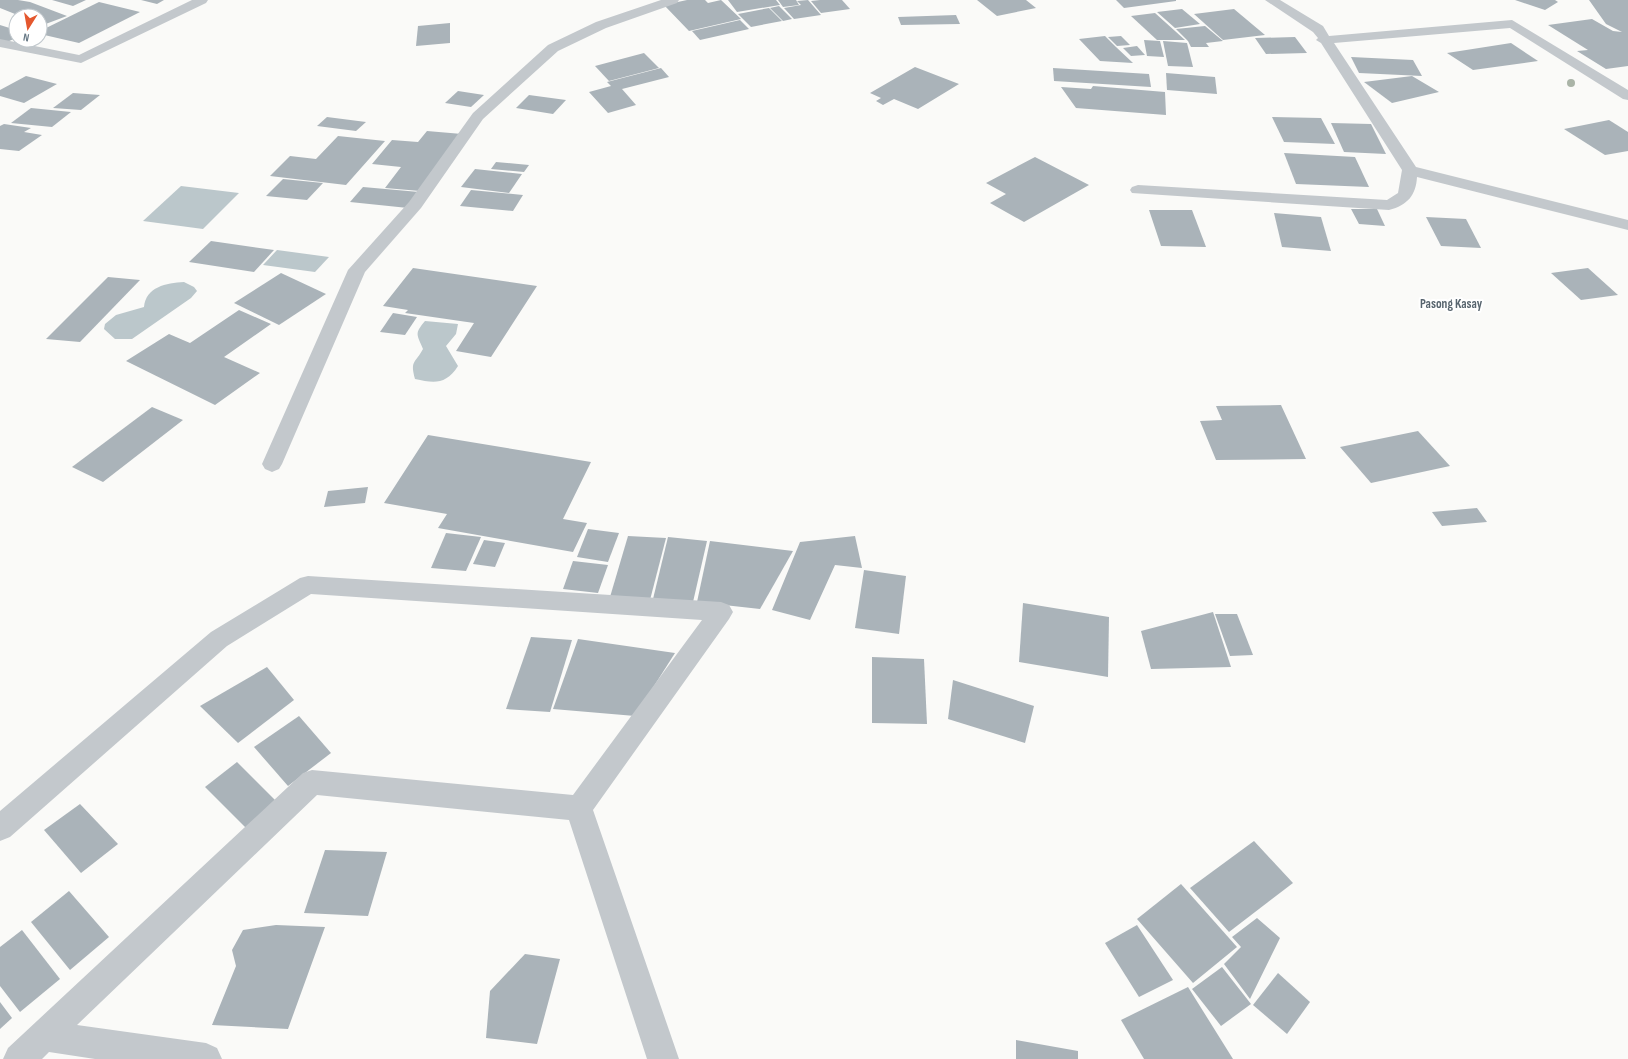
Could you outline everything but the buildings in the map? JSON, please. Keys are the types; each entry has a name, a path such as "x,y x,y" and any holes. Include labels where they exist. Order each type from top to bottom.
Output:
{"street":[{"path":"3,46 81,59 202,0"},
{"path":"272,464 357,270 416,205 478,116 553,48 601,25 674,0"},
{"path":"1138,190 1389,205 1401,201 1408,193 1410,170 1323,40 1318,29 1271,0"},
{"path":"1323,40 1512,24 1628,96"},
{"path":"1410,170 1628,225"},
{"path":"0,828 219,639 308,585 721,612 579,808"},
{"path":"19,1059 312,782 579,808"},
{"path":"579,808 663,1059"},
{"path":"43,1036 206,1059"}],"shaded area":[{"path":"181,186 239,193 203,229 143,221"},
{"path":"277,250 329,257 315,272 263,265"},
{"path":"184,282 194,287 197,291 191,298 132,339 115,339 104,329 105,324 116,315 144,307 149,295 158,287"},
{"path":"425,321 458,324 456,334 446,346 458,366 449,377 444,380 434,382 415,379 413,365 423,349 418,337 418,332"}],"district":[{"name":"Pasong Kasay","path":"1451,303"}]}
